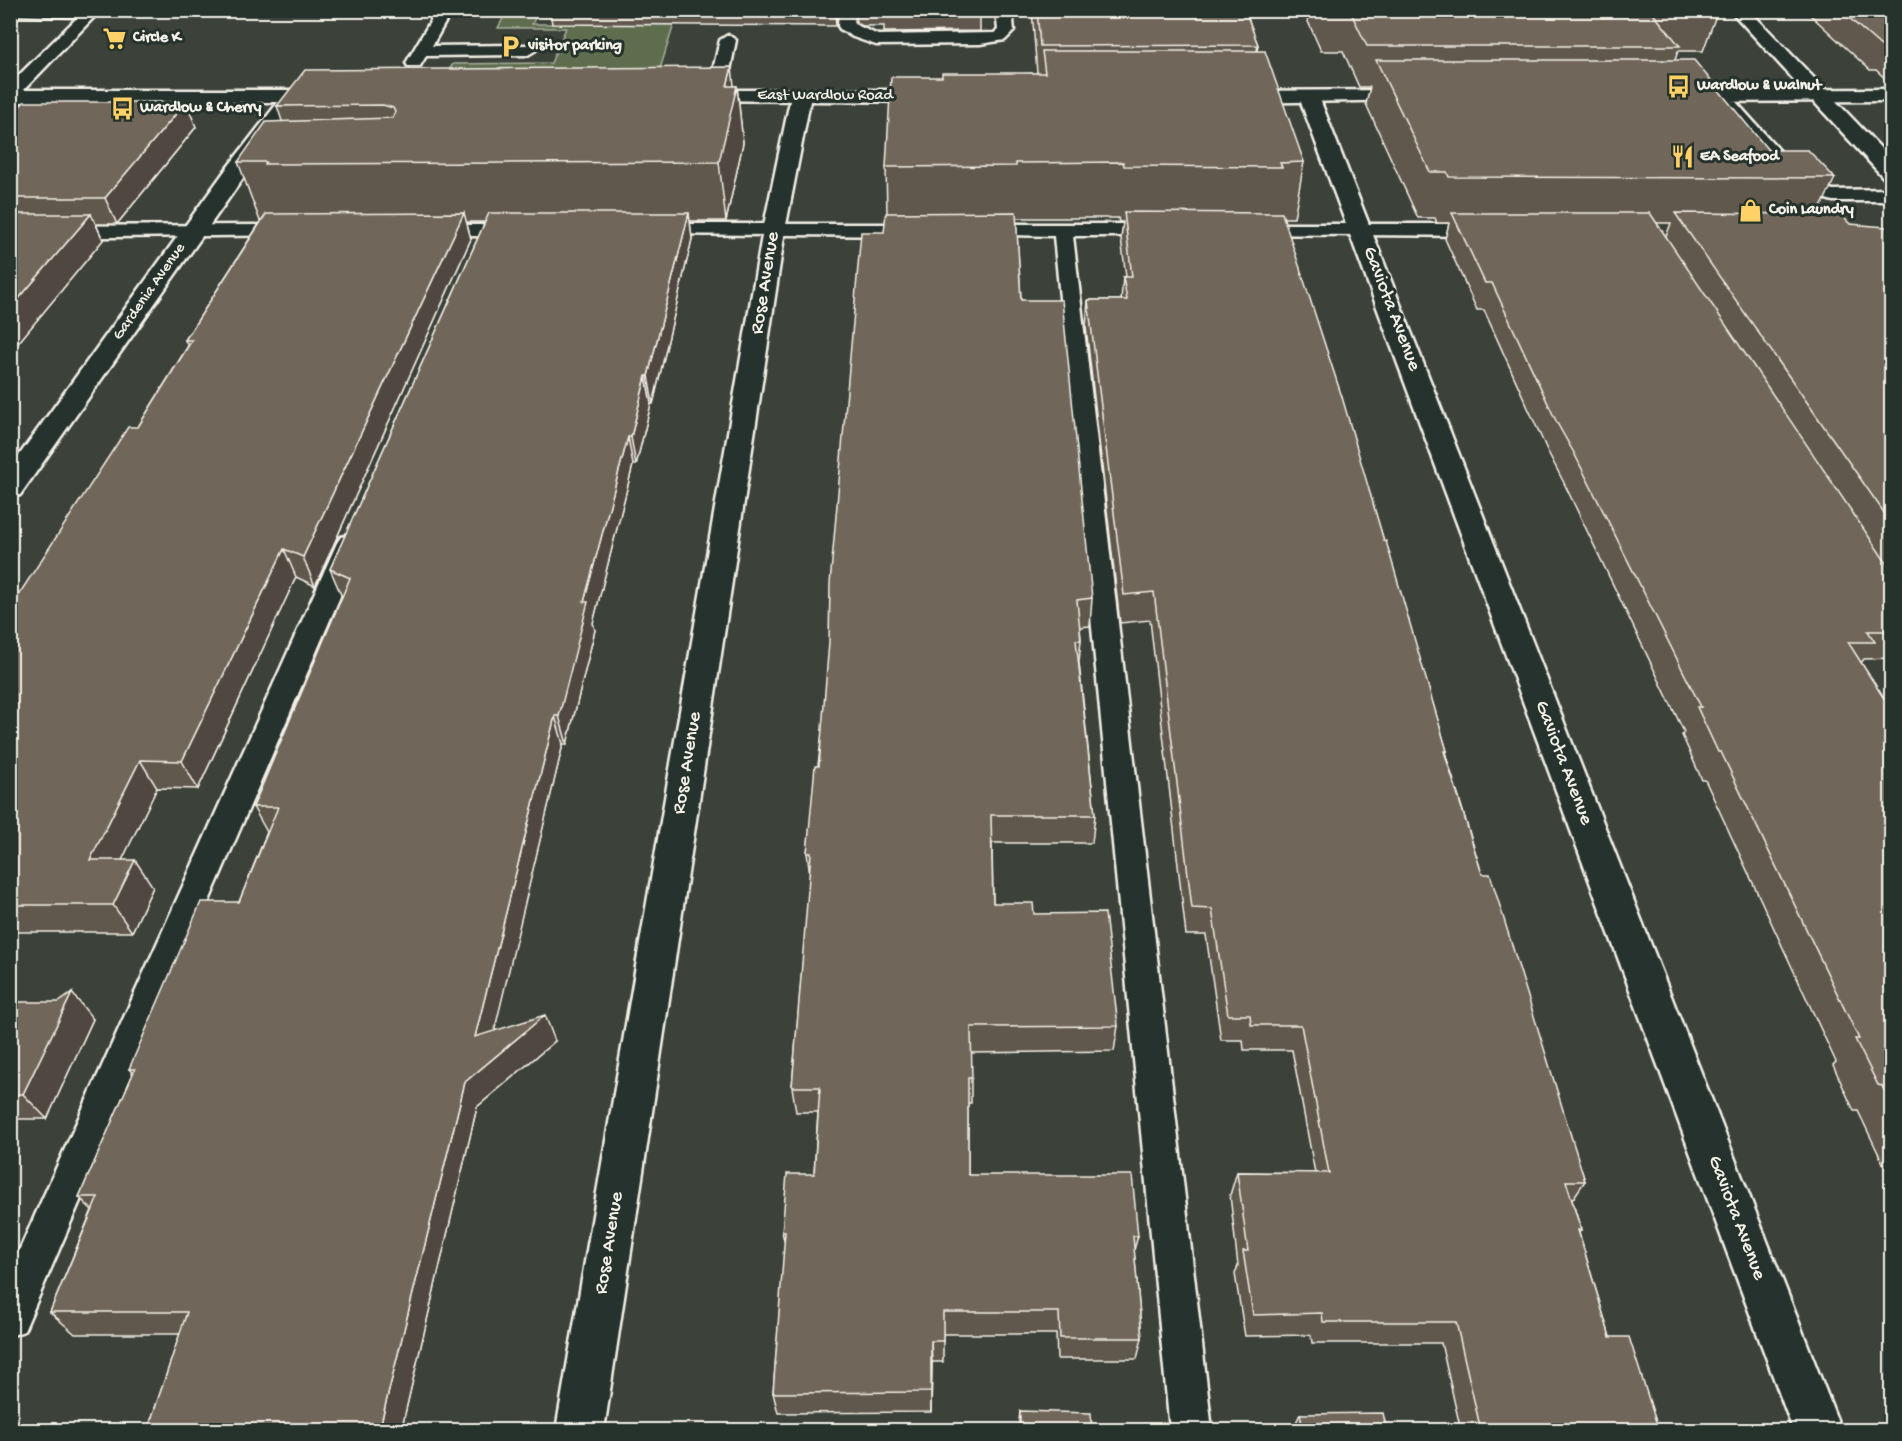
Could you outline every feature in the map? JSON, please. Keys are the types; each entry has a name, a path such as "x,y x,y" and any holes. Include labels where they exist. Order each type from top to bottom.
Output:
{"street":[{"path":"1739,10 1892,173"},
{"path":"10,95 350,96"},
{"path":"1662,96 1892,95"},
{"name":"Gardenia Avenue","path":"10,489 193,231 247,173 292,96"},
{"name":"East Wardlow Road","path":"668,96 954,96"},
{"name":"Rose Avenue","path":"580,1431 774,230 801,96"},
{"path":"1215,97 1427,96"},
{"name":"Gaviota Avenue","path":"1309,97 1817,1431"}],"lane":[{"path":"10,95 88,15 81,12 15,10"},
{"path":"406,78 445,10"},
{"path":"848,10 846,26 876,40 888,40 999,37 1006,31 1004,10"},
{"path":"716,96 728,40"},
{"path":"421,51 528,50"},
{"path":"26,111 42,95"},
{"path":"1721,95 1801,186 1810,191 1836,196 1892,195"},
{"path":"631,230 1182,230"},
{"path":"1063,230 1191,1431"},
{"path":"1230,230 1504,230"},
{"path":"10,232 310,231"},
{"path":"416,231 482,242 535,231"},
{"path":"10,1317 362,516"}],"green space":[{"path":"507,11 539,11 532,24 674,24 660,69 446,74 453,64 551,63 566,28 498,28"}],"building":[{"path":"1037,10 1245,10 1258,45 1040,46"},
{"path":"1328,10 1718,11 1651,11 1680,46 1367,46 1350,11"},
{"path":"1840,10 1892,10 1892,50 1887,46 1881,46"},
{"path":"1042,51 1265,51 1304,162 1280,163 1282,167 1124,166 1123,162 886,167 891,77 942,77 942,73 1045,73"},
{"path":"1376,60 1694,60 1768,150 1808,150 1835,178 1449,177 1447,172 1430,172"},
{"path":"732,67 727,86 737,86 719,162 265,164 266,162 238,162 266,122 392,118 395,112 393,108 383,105 277,106 305,70"},
{"path":"24,102 186,102 105,198 10,198 10,116"},
{"path":"1016,212 1021,300 1062,300 1092,598 1077,600 1081,640 1076,640 1095,815 991,815 993,903 1033,903 1034,914 1105,913 1118,1026 971,1027 972,1078 968,1078 968,1173 969,1175 1132,1175 1138,1236 1133,1236 1142,1338 1060,1338 1059,1312 943,1312 943,1341 931,1341 931,1392 773,1393 787,1174 814,1174 820,1087 792,1087 811,853 807,853 815,766 819,766 829,642 830,584 861,232 884,232 886,213"},
{"path":"1124,212 1282,213 1342,397 1384,541 1386,541 1447,751 1444,751 1482,874 1490,874 1585,1181 1566,1181 1610,1337 1629,1337 1659,1431 1481,1431 1456,1322 1323,1322 1322,1313 1253,1315 1243,1251 1248,1251 1237,1172 1329,1173 1301,1025 1251,1025 1250,1015 1228,1015 1212,909 1192,908 1154,592 1124,595 1088,300 1127,300 1123,277 1132,277"},
{"path":"464,213 303,557 284,549 182,761 140,760 90,860 135,860 113,905 10,905 10,608 128,427 138,427 192,340 185,340 266,214"},
{"path":"489,213 689,213 648,376 646,376 631,437 628,437 584,602 588,602 559,716 555,716 475,1037 545,1015 465,1082 379,1431 101,1431 102,1426 149,1426 187,1312 50,1312 98,1197 79,1197 135,1069 129,1069 201,902 239,902 278,807 253,807 350,578 330,569"},
{"path":"1452,213 1650,213 1892,571 1892,631 1868,631 1875,642 1848,642 1892,711 1892,1106 1882,1086 1878,1085 1855,1039 1859,1039 1721,752 1718,752 1697,707 1701,707 1557,423 1492,283 1485,283"},
{"path":"1675,213 1840,214 1850,224 1886,227 1892,233 1892,524"},
{"path":"10,214 91,214 10,309"},
{"path":"72,993 23,1094 10,1094 10,1002 59,1002"},
{"path":"1020,1411 1091,1413 1092,1431 1020,1431"},
{"path":"1383,1413 1387,1431 1303,1431 1300,1414"}],"place":[{"name":"Circle K","path":"115,38"},
{"name":"visitor parking","path":"510,46"},
{"name":"Wardlow & Walnut","path":"1679,86"},
{"name":"Wardlow & Cherry","path":"122,108"},
{"name":"EA Seafood","path":"1682,157"},
{"name":"Coin Laundry","path":"1751,210"}]}
